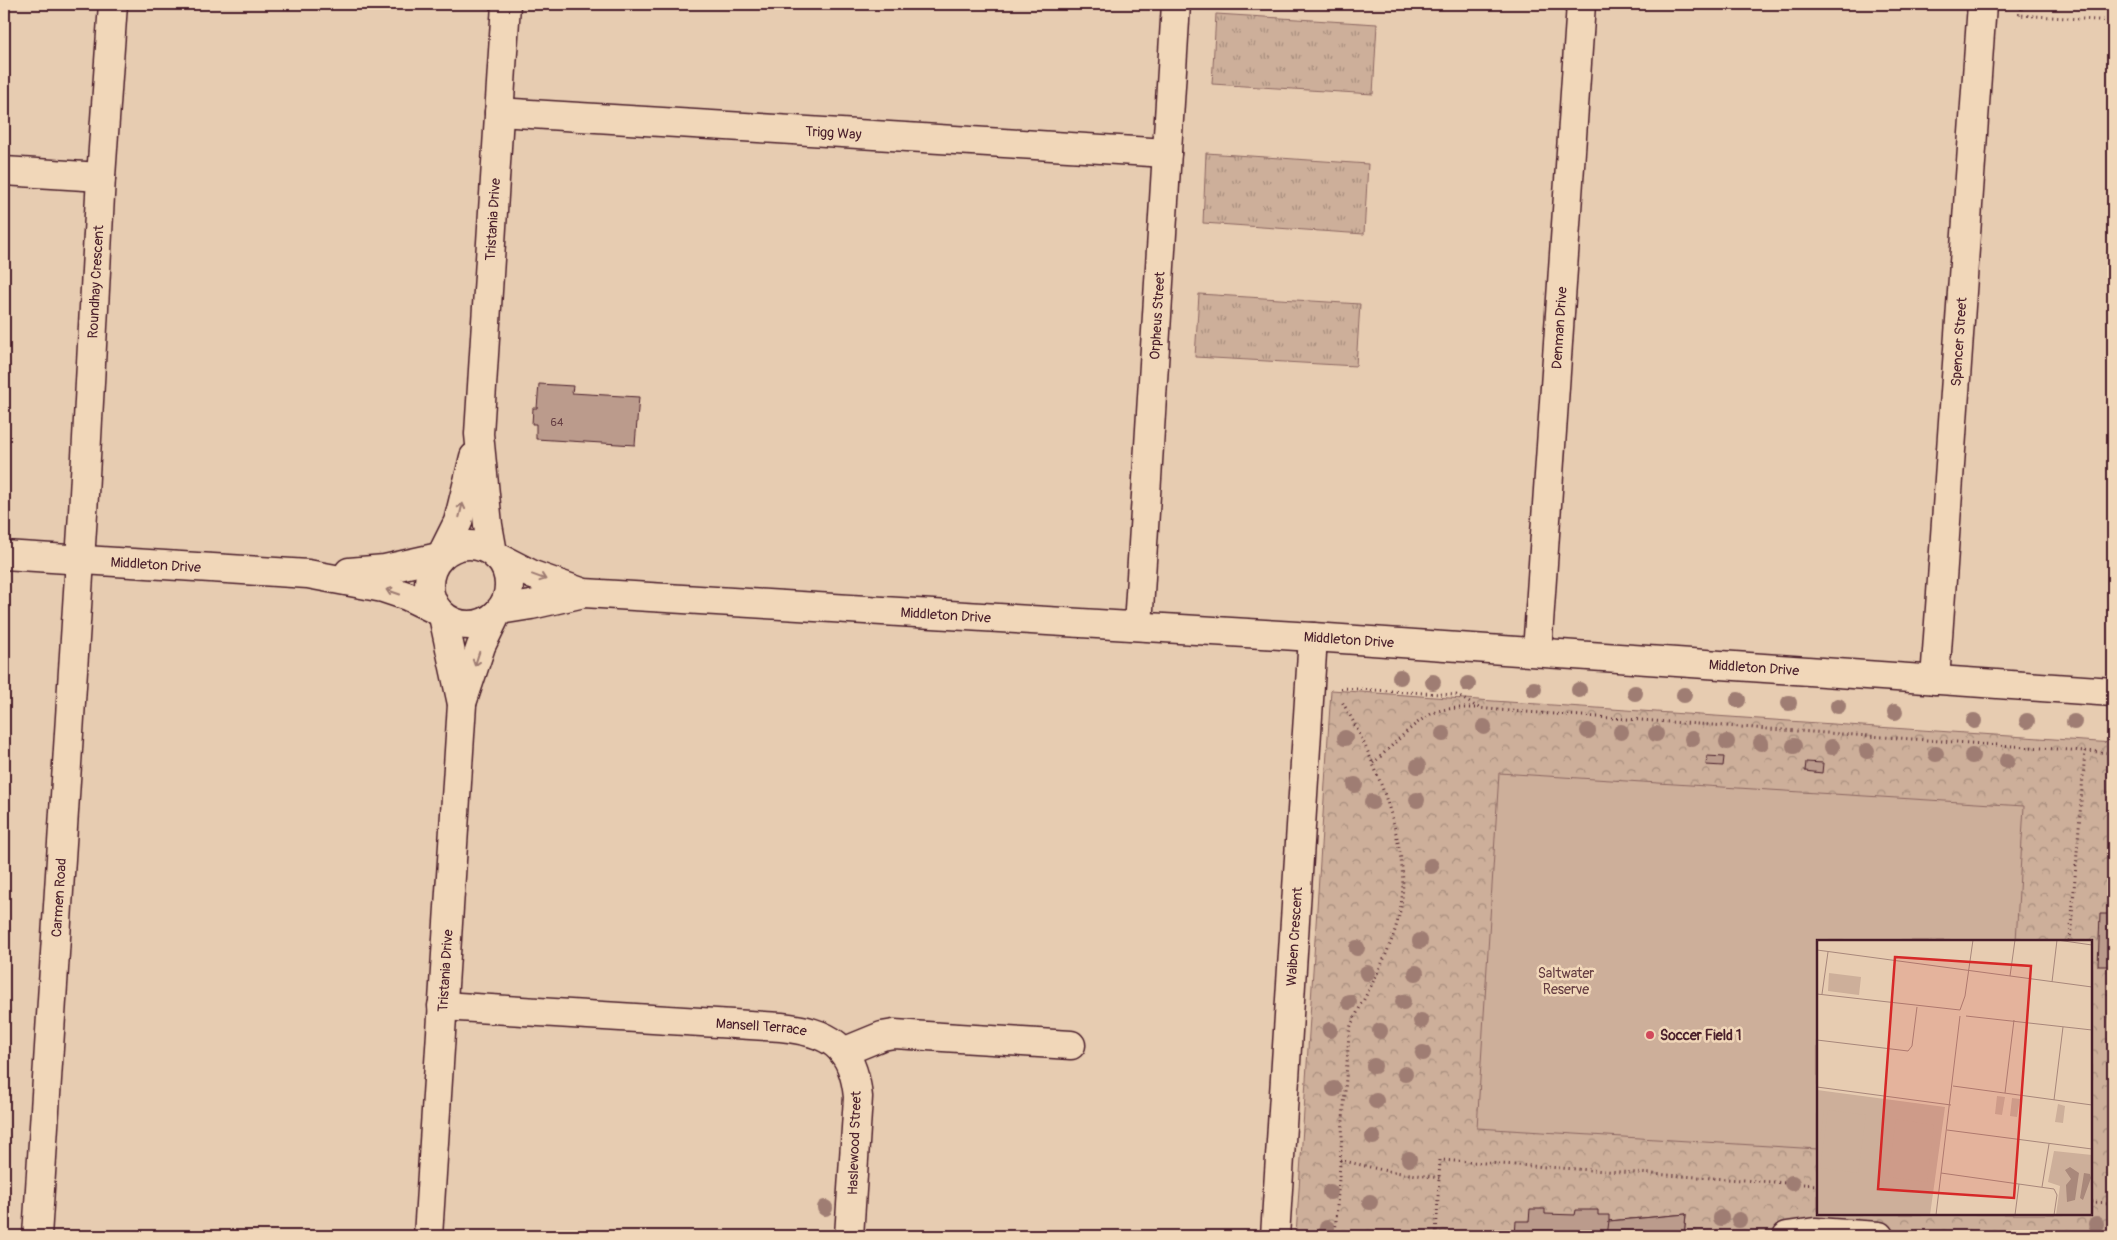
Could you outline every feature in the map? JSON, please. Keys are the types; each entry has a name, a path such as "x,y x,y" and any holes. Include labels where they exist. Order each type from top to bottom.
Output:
{"street":[{"name":"Roundhay Crescent","path":"81,560 101,177 113,4"},
{"name":"Tristania Drive","path":"495,555 488,525 479,434 506,4"},
{"name":"Orpheus Street","path":"1138,626 1176,4"},
{"name":"Denman Drive","path":"1537,652 1581,4"},
{"name":"Spencer Street","path":"1935,680 1982,4"},
{"name":"Trigg Way","path":"499,112 1167,153"},
{"path":"4,171 101,177"},
{"name":"Tristania Drive","path":"441,556 458,522 479,434"},
{"path":"467,544 481,546 495,555 504,565 508,582 506,599 498,612 480,623 464,625 453,622 441,614 432,601 429,590 431,573 441,556 454,548 467,544"},
{"name":"Middleton Drive","path":"4,555 308,574 385,570 441,556"},
{"name":"Middleton Drive","path":"495,555 533,575 584,593"},
{"name":"Carmen Road","path":"37,1236 81,560"},
{"name":"Middleton Drive","path":"308,574 383,588 407,596 441,614"},
{"name":"Middleton Drive","path":"498,612 584,593 1313,637 2113,692"},
{"name":"Tristania Drive","path":"428,1236 462,704 481,646 498,612"},
{"name":"Tristania Drive","path":"441,614 462,704"},
{"name":"Waiben Crescent","path":"1275,1236 1322,686 1313,637"},
{"name":"Mansell Terrace","path":"442,1006 781,1026 819,1034 833,1042 843,1052"},
{"path":"843,1052 882,1036 894,1034 1071,1045"},
{"name":"Haslewood Street","path":"843,1052 850,1063 856,1080 858,1097 849,1236"},
{"path":"1787,1236 1814,1232 1880,1236"}],"path":[{"path":"2023,4 2019,15 2113,21"},
{"path":"1322,686 1456,695 1479,708"},
{"path":"1322,686 1353,722 1373,764 1394,825 1402,874 1402,898 1394,929 1378,972 1351,1026 1335,1236"},
{"path":"1373,764 1416,724 1432,714 1450,708 1479,708 2113,753"},
{"path":"2070,940 2084,751"},
{"path":"1340,1160 1387,1171 1440,1178"},
{"path":"1436,1236 1440,1160 1817,1185"},
{"path":"2092,1202 2113,1203"}],"green space":[{"path":"1216,14 1377,24 1373,94 1212,84"},
{"path":"1206,153 1368,164 1364,234 1203,223"},
{"path":"1199,294 1360,304 1356,366 1195,357"},
{"name":"Saltwater Reserve","path":"1331,690 2113,743 2113,1236 1296,1236"},
{"name":"Soccer Field 1","path":"1499,773 2024,806 2016,940 1817,940 1817,1149 1477,1128"}],"building":[{"path":"539,384 573,386 572,393 639,397 635,445 536,439 536,424 532,424 533,408 537,408"},
{"path":"1707,756 1724,757 1723,766 1706,765"},
{"path":"1806,762 1823,763 1822,773 1805,771"},
{"path":"2100,914 2113,914 2113,966 2098,966"},
{"path":"1530,1209 1545,1209 1545,1214 1575,1215 1576,1210 1598,1210 1598,1215 1609,1215 1609,1221 1686,1214 1684,1236 1515,1236 1516,1221 1529,1221"},
{"path":"1686,1214 1684,1236 1607,1236 1609,1221"}],"place":[{"name":"Soccer Field 1","path":"1650,1035"}]}
